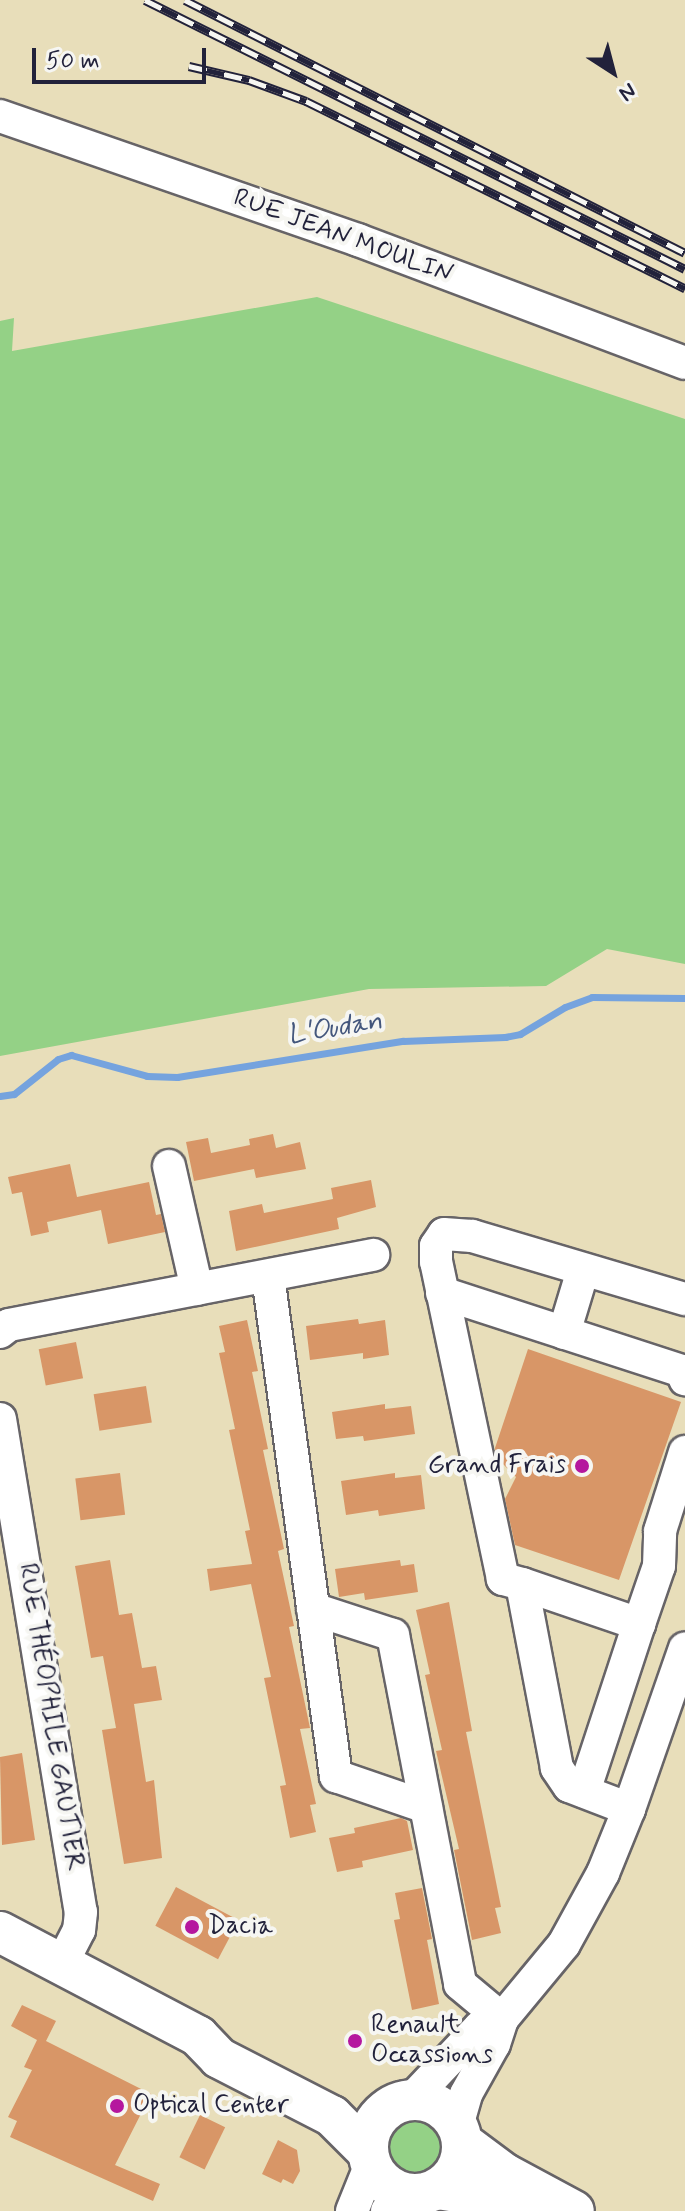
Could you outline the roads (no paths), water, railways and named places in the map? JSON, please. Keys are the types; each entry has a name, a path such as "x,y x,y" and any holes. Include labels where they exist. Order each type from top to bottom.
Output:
{"main road":[{"path":"0,1932 198,2036 219,2058 332,2116 370,2158 390,2187 412,2198 494,2198 527,2211"},
{"path":"198,2036 227,2040 346,2097 438,2106 460,2134 505,2174 574,2211"},
{"path":"370,2158 377,2119 403,2103"},
{"path":"412,2198 460,2164 460,2134"}],"street":[{"name":"RUE JEAN MOULIN","path":"1,116 358,240 685,363"},
{"path":"169,1166 197,1289"},
{"path":"639,1624 503,1579 442,1293 436,1246 444,1234 472,1236 685,1299"},
{"path":"0,1332 9,1325 373,1255"},
{"path":"564,1333 583,1270"},
{"path":"268,1276 336,1776 426,1807"},
{"path":"442,1293 682,1371 685,1379"},
{"name":"RUE THÉOPHILE GAUTIER","path":"0,1419 81,1912 79,1930 62,1964"},
{"path":"584,1791 659,1566 660,1531 685,1452"},
{"path":"522,1584 557,1768 569,1786 629,1809"},
{"path":"313,1609 393,1635 460,1984 502,2019"},
{"path":"460,2134 466,2094 494,2044 502,2019 564,1944 603,1873 629,1809 685,1648"},
{"path":"403,2103 480,2027 502,2019"},
{"path":"352,2211 370,2158"}],"waterway":[{"name":"L'Oudan","path":"0,1096 14,1094 58,1059 71,1055 147,1076 177,1077 403,1041 505,1037 520,1034 565,1007 592,997 685,998"}],"railway":[{"path":"145,0 685,269"},
{"path":"185,0 685,253"},
{"path":"189,66 249,80 306,101 685,288"}],"place":[{"name":"Grand Frais","path":"582,1466"},
{"name":"Dacia","path":"192,1927"},
{"name":"Renault Occassions","path":"355,2041"},
{"name":"Optical Center","path":"117,2106"}]}
